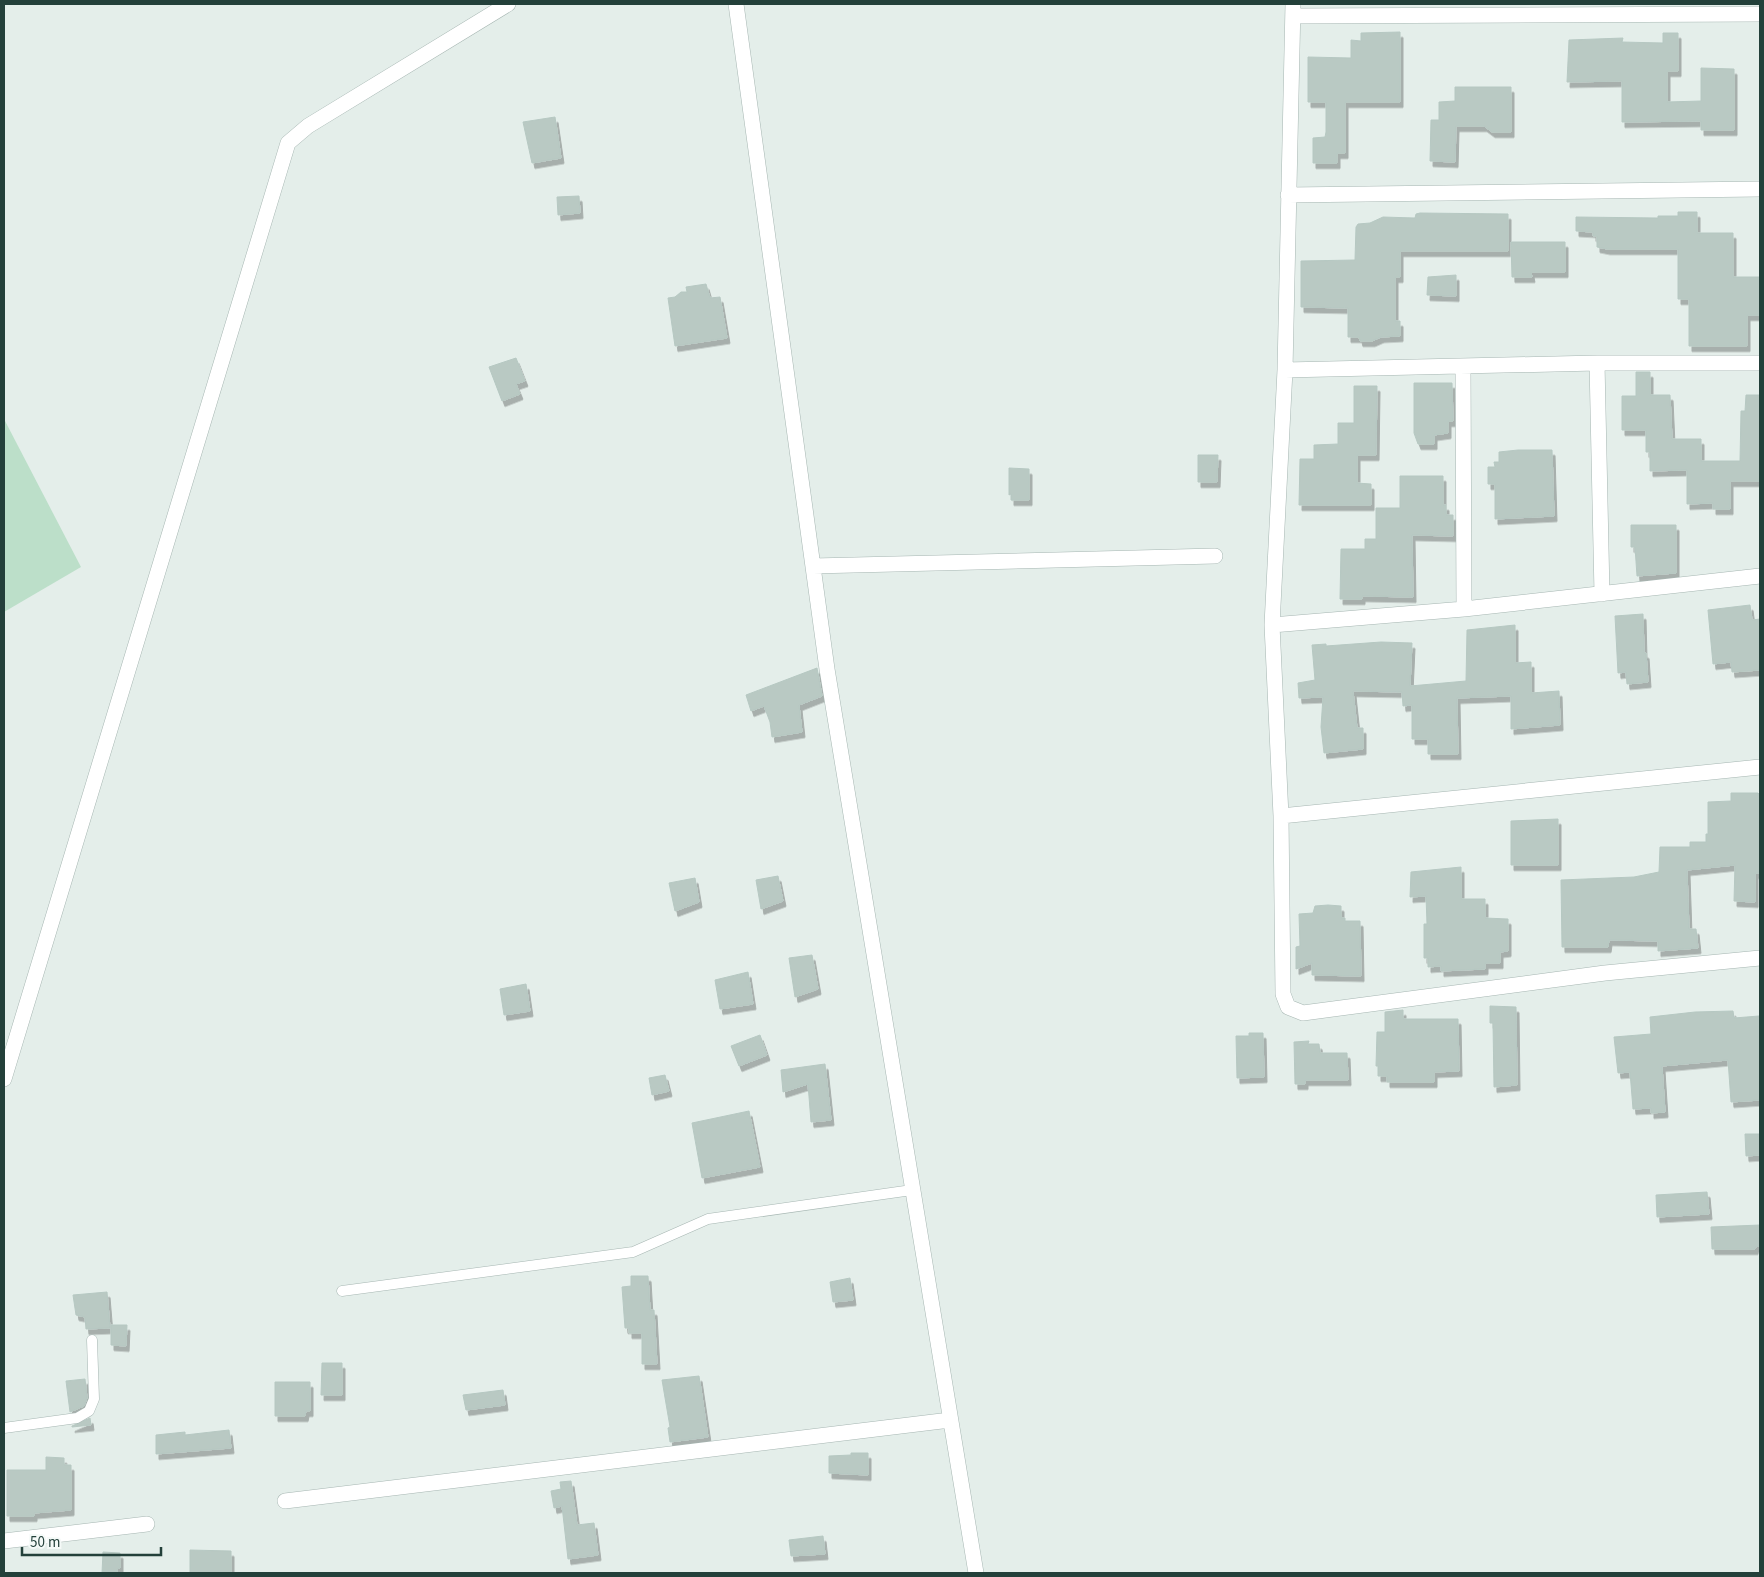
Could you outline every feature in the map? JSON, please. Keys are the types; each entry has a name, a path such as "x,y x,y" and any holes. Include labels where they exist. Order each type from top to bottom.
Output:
{"street":[{"path":"4,1079 288,143 308,126 507,4"},
{"path":"736,4 827,669 976,1573"},
{"path":"1760,14 1293,10 1285,370 1272,625 1281,816 1283,994 1288,1007 1303,1013 1605,973 1760,958"},
{"path":"1288,195 1760,190"},
{"path":"1285,370 1596,363 1760,363"},
{"path":"1596,363 1602,594"},
{"path":"1463,366 1464,609"},
{"path":"813,566 1215,556"},
{"path":"1272,625 1464,609 1760,576"},
{"path":"1281,816 1760,766"},
{"path":"285,1501 950,1420"},
{"path":"4,1541 147,1524"}],"lane":[{"path":"342,1291 633,1252 708,1219 912,1190"},
{"path":"4,1428 78,1418 89,1410 94,1399 92,1340"}],"green space":[{"path":"4,419 81,567 4,612"}],"building":[{"path":"1400,32 1400,102 1345,102 1345,153 1337,153 1337,163 1313,163 1313,138 1325,137 1326,102 1308,102 1308,57 1351,58 1351,40 1361,41 1361,33"},
{"path":"1663,33 1678,33 1678,71 1667,71 1667,102 1701,101 1701,68 1734,69 1734,130 1701,130 1701,121 1622,122 1622,81 1567,82 1569,40 1623,38 1622,42 1663,43"},
{"path":"1455,87 1511,87 1511,132 1492,132 1484,126 1456,126 1455,162 1430,161 1431,120 1439,120 1439,102 1455,101"},
{"path":"555,117 561,158 532,163 523,122"},
{"path":"579,196 580,213 558,215 557,197"},
{"path":"1678,212 1697,212 1697,233 1733,233 1733,277 1760,277 1760,315 1747,315 1747,346 1689,346 1689,299 1678,299 1678,249 1607,249 1597,247 1597,236 1593,236 1593,232 1576,231 1576,217 1658,218 1658,216 1678,216"},
{"path":"1416,214 1508,214 1508,251 1400,251 1400,277 1395,277 1395,321 1400,321 1400,336 1360,341 1359,337 1348,337 1348,308 1301,307 1301,261 1355,260 1356,227 1358,224 1370,223 1383,217 1415,218"},
{"path":"1511,242 1565,242 1565,272 1531,272 1532,277 1512,277"},
{"path":"1456,275 1456,296 1427,295 1428,277"},
{"path":"706,284 710,298 720,297 727,338 675,346 668,298 675,297 681,292 687,292 686,287"},
{"path":"516,358 525,381 516,384 520,394 502,401 489,367"},
{"path":"1636,372 1650,372 1650,395 1670,395 1672,439 1701,439 1701,461 1740,461 1741,411 1745,411 1746,395 1760,395 1760,481 1730,481 1730,509 1713,509 1713,503 1687,504 1687,470 1650,471 1650,452 1646,452 1646,430 1622,430 1622,396 1636,396"},
{"path":"1414,383 1452,383 1453,421 1448,421 1448,433 1434,435 1434,444 1418,444 1414,433"},
{"path":"1354,386 1377,386 1376,455 1357,455 1357,483 1371,484 1371,505 1299,505 1300,459 1314,459 1314,445 1338,444 1338,423 1354,423"},
{"path":"1552,450 1554,516 1495,519 1495,484 1488,484 1488,467 1495,467 1494,462 1499,462 1499,452"},
{"path":"1198,455 1218,455 1217,482 1198,482"},
{"path":"1009,468 1029,469 1029,500 1011,500 1011,494 1009,495"},
{"path":"1400,476 1443,476 1443,505 1446,505 1446,515 1453,515 1453,536 1412,535 1413,597 1362,596 1362,599 1340,599 1341,549 1365,549 1365,539 1376,539 1376,508 1400,508"},
{"path":"1631,525 1676,525 1676,573 1637,576 1635,547 1631,547"},
{"path":"1750,605 1752,620 1760,619 1760,670 1732,672 1731,662 1713,664 1708,610"},
{"path":"1643,614 1644,653 1646,653 1648,682 1627,684 1626,672 1618,673 1615,616"},
{"path":"1515,625 1515,663 1531,662 1531,693 1559,691 1560,725 1511,729 1511,696 1457,698 1458,754 1428,754 1428,739 1412,739 1412,705 1403,706 1402,692 1353,691 1357,728 1363,728 1363,749 1324,753 1321,727 1323,697 1299,698 1298,683 1315,680 1312,645 1326,644 1326,646 1381,642 1412,643 1410,686 1466,681 1467,630"},
{"path":"817,668 822,696 799,705 802,732 772,737 770,722 764,706 751,711 746,695"},
{"path":"1731,793 1758,793 1760,795 1760,869 1759,873 1755,873 1755,902 1734,901 1735,865 1687,870 1689,929 1696,929 1698,948 1658,951 1658,941 1609,940 1608,947 1562,947 1561,880 1634,877 1659,872 1660,847 1690,847 1690,842 1706,842 1706,834 1708,834 1708,802 1731,801"},
{"path":"1558,819 1558,865 1511,865 1511,821"},
{"path":"1461,867 1461,899 1485,899 1485,918 1508,919 1508,951 1500,952 1500,963 1485,963 1485,969 1441,971 1441,966 1428,967 1428,958 1424,958 1424,924 1427,924 1426,896 1410,897 1411,872"},
{"path":"778,876 783,901 761,909 756,880"},
{"path":"695,878 699,902 675,911 669,883"},
{"path":"1315,906 1341,906 1341,918 1345,918 1345,921 1360,921 1361,976 1312,975 1312,963 1296,969 1296,947 1300,946 1299,914 1313,913"},
{"path":"812,955 818,989 795,997 789,958"},
{"path":"748,972 753,1004 720,1009 715,980"},
{"path":"526,984 530,1011 504,1015 500,989"},
{"path":"1490,1006 1516,1007 1517,1085 1494,1087 1493,1023 1490,1023"},
{"path":"1403,1010 1403,1019 1458,1019 1459,1071 1434,1072 1434,1082 1387,1082 1387,1076 1378,1076 1378,1066 1376,1066 1377,1032 1385,1032 1385,1012"},
{"path":"1733,1011 1734,1018 1759,1016 1760,1100 1731,1102 1728,1060 1662,1066 1665,1112 1651,1113 1651,1108 1633,1109 1630,1072 1618,1073 1614,1037 1651,1034 1650,1017 1695,1012"},
{"path":"1249,1033 1263,1033 1264,1077 1237,1078 1236,1036 1249,1036"},
{"path":"760,1035 767,1055 739,1066 731,1046"},
{"path":"1309,1041 1308,1044 1319,1044 1320,1053 1347,1053 1348,1080 1305,1080 1305,1084 1295,1084 1294,1042"},
{"path":"825,1064 831,1120 811,1122 808,1084 783,1092 781,1070"},
{"path":"665,1075 669,1091 652,1095 649,1078"},
{"path":"749,1111 760,1167 702,1178 692,1123"},
{"path":"1745,1134 1760,1134 1760,1155 1746,1156"},
{"path":"1707,1192 1709,1214 1657,1217 1656,1195"},
{"path":"1760,1225 1760,1246 1755,1247 1755,1249 1712,1249 1711,1227"},
{"path":"631,1276 648,1276 650,1310 654,1310 657,1364 642,1364 642,1333 629,1333 629,1328 625,1328 622,1287 631,1286"},
{"path":"850,1278 853,1300 833,1302 830,1282"},
{"path":"107,1292 110,1328 86,1329 85,1317 76,1315 73,1295"},
{"path":"111,1325 127,1325 126,1346 111,1345"},
{"path":"322,1363 342,1363 342,1395 321,1395"},
{"path":"699,1376 708,1437 670,1442 668,1428 670,1427 662,1380"},
{"path":"85,1379 87,1398 84,1406 70,1412 66,1381"},
{"path":"275,1382 310,1382 310,1411 306,1411 305,1416 275,1416"},
{"path":"503,1390 505,1405 466,1410 463,1395"},
{"path":"90,1418 91,1425 72,1427 72,1426"},
{"path":"229,1430 231,1448 156,1454 156,1435 185,1432 185,1435"},
{"path":"851,1453 868,1453 868,1475 829,1473 829,1456 851,1455"},
{"path":"46,1457 64,1458 64,1465 71,1465 71,1510 34,1513 34,1516 7,1516 7,1470 46,1470"},
{"path":"571,1481 577,1525 594,1523 598,1555 568,1559 562,1506 554,1508 551,1491 561,1489 560,1482"},
{"path":"823,1536 825,1554 791,1556 789,1540"},
{"path":"190,1550 231,1551 231,1573 190,1573"},
{"path":"103,1552 120,1553 120,1568 117,1569 117,1573 102,1573"}]}
